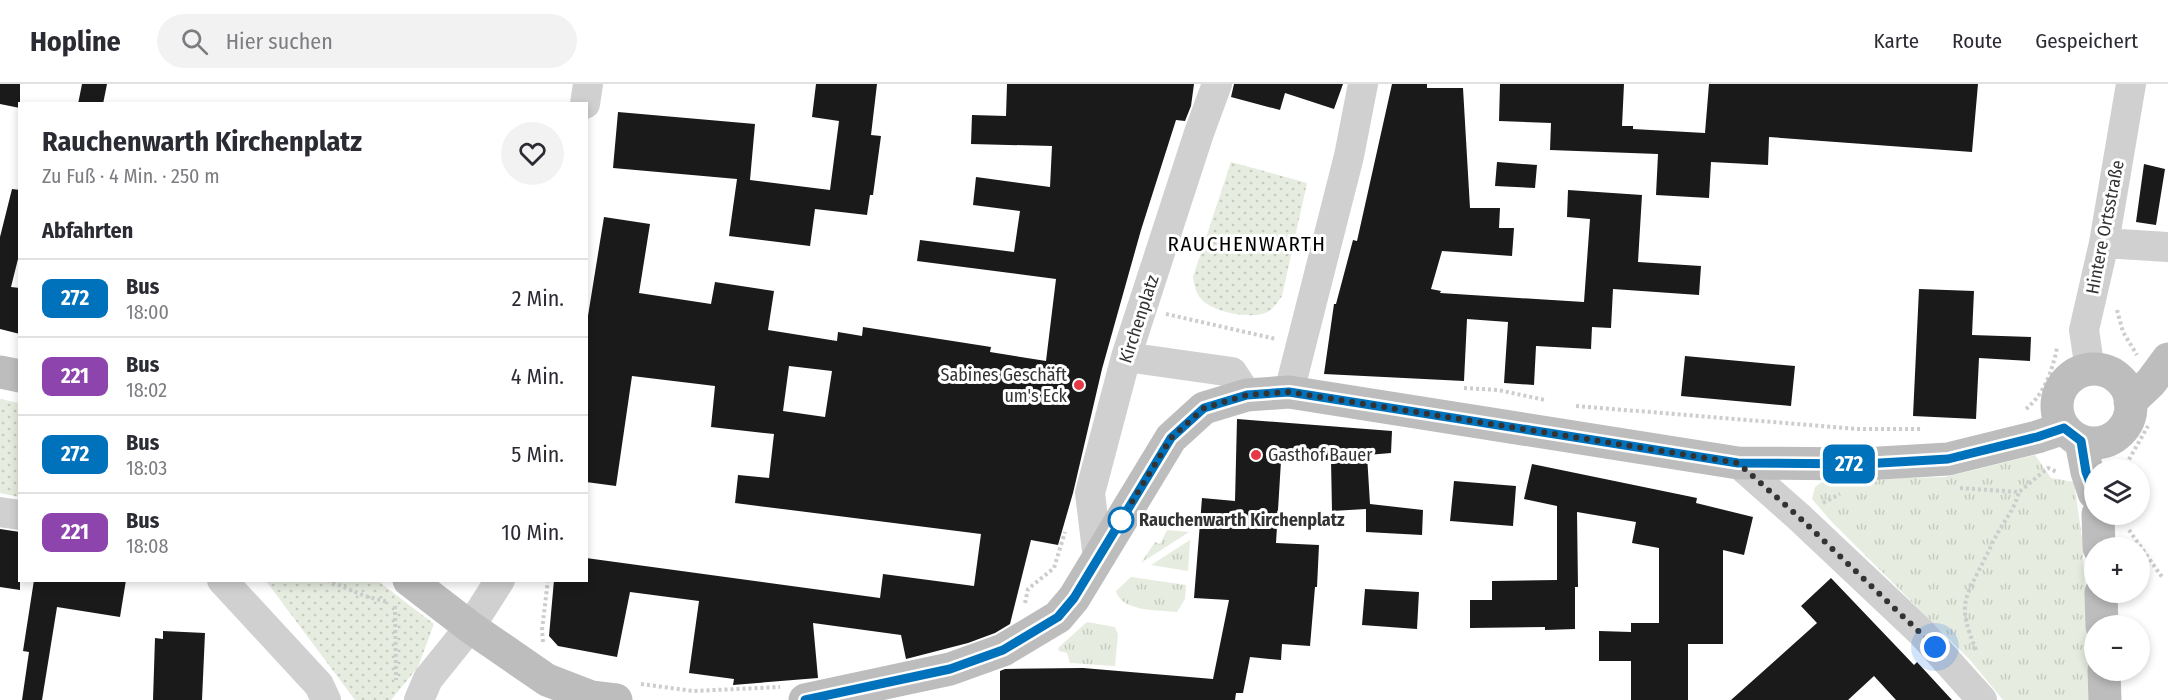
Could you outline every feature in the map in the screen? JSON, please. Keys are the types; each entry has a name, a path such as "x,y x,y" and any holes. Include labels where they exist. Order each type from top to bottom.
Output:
{"main road":[{"path":"796,693 950,669 1003,650 1058,617 1074,598 1171,438 1204,408 1247,395 1289,392 1738,463 1863,464 1948,459 2016,428 2082,437 2112,438 2124,427 2134,401 2168,358"},
{"path":"2085,459 2082,437 2058,396 2067,381 2081,372 2103,371 2134,401"},
{"path":"0,372 18,376"},
{"path":"412,582 470,627 547,680 608,695"},
{"path":"2104,681 2105,700"}],"street":[{"path":"585,102 588,84"},
{"name":"Kirchenplatz","path":"1098,559 1090,493 1126,357 1217,84"},
{"path":"1289,392 1349,156 1363,84"},
{"name":"Hintere Ortsstraße","path":"2090,370 2084,330 2103,308 2104,243 2131,84"},
{"path":"2104,243 2168,247"},
{"path":"1126,357 1232,372 1247,395"},
{"path":"1738,463 1922,633 1978,695"},
{"path":"0,512 18,515"},
{"path":"224,582 319,685 326,700"},
{"path":"406,695 428,679 470,627 499,582"}],"path":[{"path":"1142,309 1301,345"},
{"path":"2016,428 2040,394 2052,370 2059,337"},
{"path":"1453,387 1498,390 1553,402"},
{"path":"2125,459 2134,401"},
{"path":"1575,405 1858,429 1925,429"},
{"path":"1978,695 1979,671 1976,652 1965,624 1964,608 1970,586 1994,539 2015,507 2019,492"},
{"path":"1024,606 1028,589 1054,568 1067,525"},
{"path":"2116,525 2162,577"},
{"path":"332,582 365,596 395,604 396,681 406,695"},
{"path":"544,646 542,630 548,582"},
{"path":"608,695 693,691 796,693"}],"green space":[{"path":"1231,162 1307,183 1282,296 1270,310 1258,315 1241,315 1214,308 1201,299 1193,280"},
{"path":"0,399 18,403 18,497 0,493"},
{"path":"2035,455 2051,478 2074,482 2082,538 2086,615 2084,615 2084,681 2090,681 2091,700 2003,700 1970,660 1831,521 1812,499 1815,487 1825,480 1945,477"},
{"path":"1167,530 1189,532 1141,563 1155,542 1160,544"},
{"path":"1190,540 1188,571 1151,565"},
{"path":"1131,577 1186,585 1185,599 1177,612 1142,609 1125,603 1116,591"},
{"path":"267,582 379,582 434,624 418,667 391,700 355,700"},
{"path":"1087,622 1115,627 1118,634 1115,666 1070,663 1067,653 1059,651 1058,648"}],"building":[{"path":"0,84 20,84 18,108 0,104"},
{"path":"82,84 107,84 103,102 78,102"},
{"path":"816,84 877,84 871,135 881,136 873,195 870,195 867,215 815,209 810,246 729,236 737,179 613,168 618,112 755,124 750,180 830,190 839,121 812,117"},
{"path":"1007,84 1194,84 1191,106 1185,121 1176,120 1141,230 1102,369 1073,493 1058,545 1031,540 1010,624 995,633 968,643 906,659 901,635 813,623 818,678 733,685 734,679 689,673 699,601 630,592 617,657 558,646 549,636 554,582 588,582 588,558 880,598 883,574 974,586 981,534 735,503 738,475 769,478 774,434 711,427 715,386 632,376 616,486 588,482 588,316 604,217 650,224 639,293 711,304 715,282 774,291 768,330 837,341 838,332 862,336 863,327 991,347 990,352 1046,361 1056,279 917,261 920,240 1014,252 1020,211 973,205 976,177 1050,187 1052,146 971,144 972,115 1006,116","holes":["789,366 832,371 825,417 783,411"]},
{"path":"1234,84 1343,84 1334,109 1285,93 1280,110 1231,97"},
{"path":"1392,84 1427,84 1427,88 1463,88 1470,208 1500,208 1499,228 1514,228 1512,256 1442,251 1431,289 1441,291 1440,293 1584,302 1590,219 1567,217 1568,190 1642,195 1638,262 1701,266 1699,295 1613,289 1611,328 1592,327 1591,349 1536,346 1534,385 1504,383 1508,322 1467,319 1464,381 1324,374 1334,304 1336,304 1353,240 1357,241"},
{"path":"1500,84 1624,84 1622,126 1633,126 1633,129 1705,133 1709,84 1978,84 1972,152 1769,137 1768,165 1711,162 1709,198 1656,195 1658,154 1550,150 1551,123 1499,121"},
{"path":"1497,162 1537,165 1535,188 1495,186"},
{"path":"2144,164 2165,169 2156,225 2136,222"},
{"path":"12,189 18,190 18,259 11,287 18,288 18,334 0,329 0,237"},
{"path":"1919,289 1974,291 1972,335 2031,337 2030,361 1979,358 1976,419 1913,416"},
{"path":"1685,356 1795,366 1791,406 1681,396"},
{"path":"1237,419 1392,431 1391,453 1367,455 1370,504 1423,510 1422,535 1366,532 1366,509 1332,511 1331,460 1281,461 1276,543 1319,545 1310,646 1282,644 1281,660 1250,657 1243,693 1236,693 1235,700 1000,700 1000,671 1005,669 1083,668 1213,679 1229,600 1194,598 1202,498 1235,501"},
{"path":"1532,464 1697,498 1696,503 1753,517 1744,555 1723,550 1723,644 1688,644 1688,700 1631,700 1631,661 1599,661 1599,631 1631,632 1631,623 1659,623 1659,548 1632,543 1636,522 1577,512 1578,587 1575,587 1575,629 1470,628 1470,600 1492,600 1492,581 1557,580 1557,506 1524,499"},
{"path":"1454,481 1516,486 1513,526 1450,521"},
{"path":"0,529 18,532 20,590 0,587"},
{"path":"1831,578 1914,665 1917,662 1952,700 1896,700 1874,676 1848,700 1731,700 1817,623 1801,606"},
{"path":"34,582 126,582 120,617 57,607 42,700 22,700 29,652 23,651"},
{"path":"1365,589 1419,592 1417,629 1362,625"},
{"path":"163,631 205,633 202,700 153,700 155,638 163,639"}],"bus line":[{"name":"272","path":"805,700 861,690 950,669 1003,650 1058,617 1074,598 1171,438 1204,408 1247,395 1289,392 1738,463 1863,464 1948,459 2064,428 2081,441 2084,460"}],"place":[{"name":"Sabines Geschäft um's Eck","path":"1079,385"},
{"name":"Gasthof Bauer","path":"1256,455"},
{"name":"Rauchenwarth Kirchenplatz","path":"1121,520"}],"district":[{"name":"RAUCHENWARTH","path":"1247,244"}],"route":[{"path":"1121,520 1171,438 1204,408 1247,395 1289,392 1738,463 1799,517 1935,647"}]}
